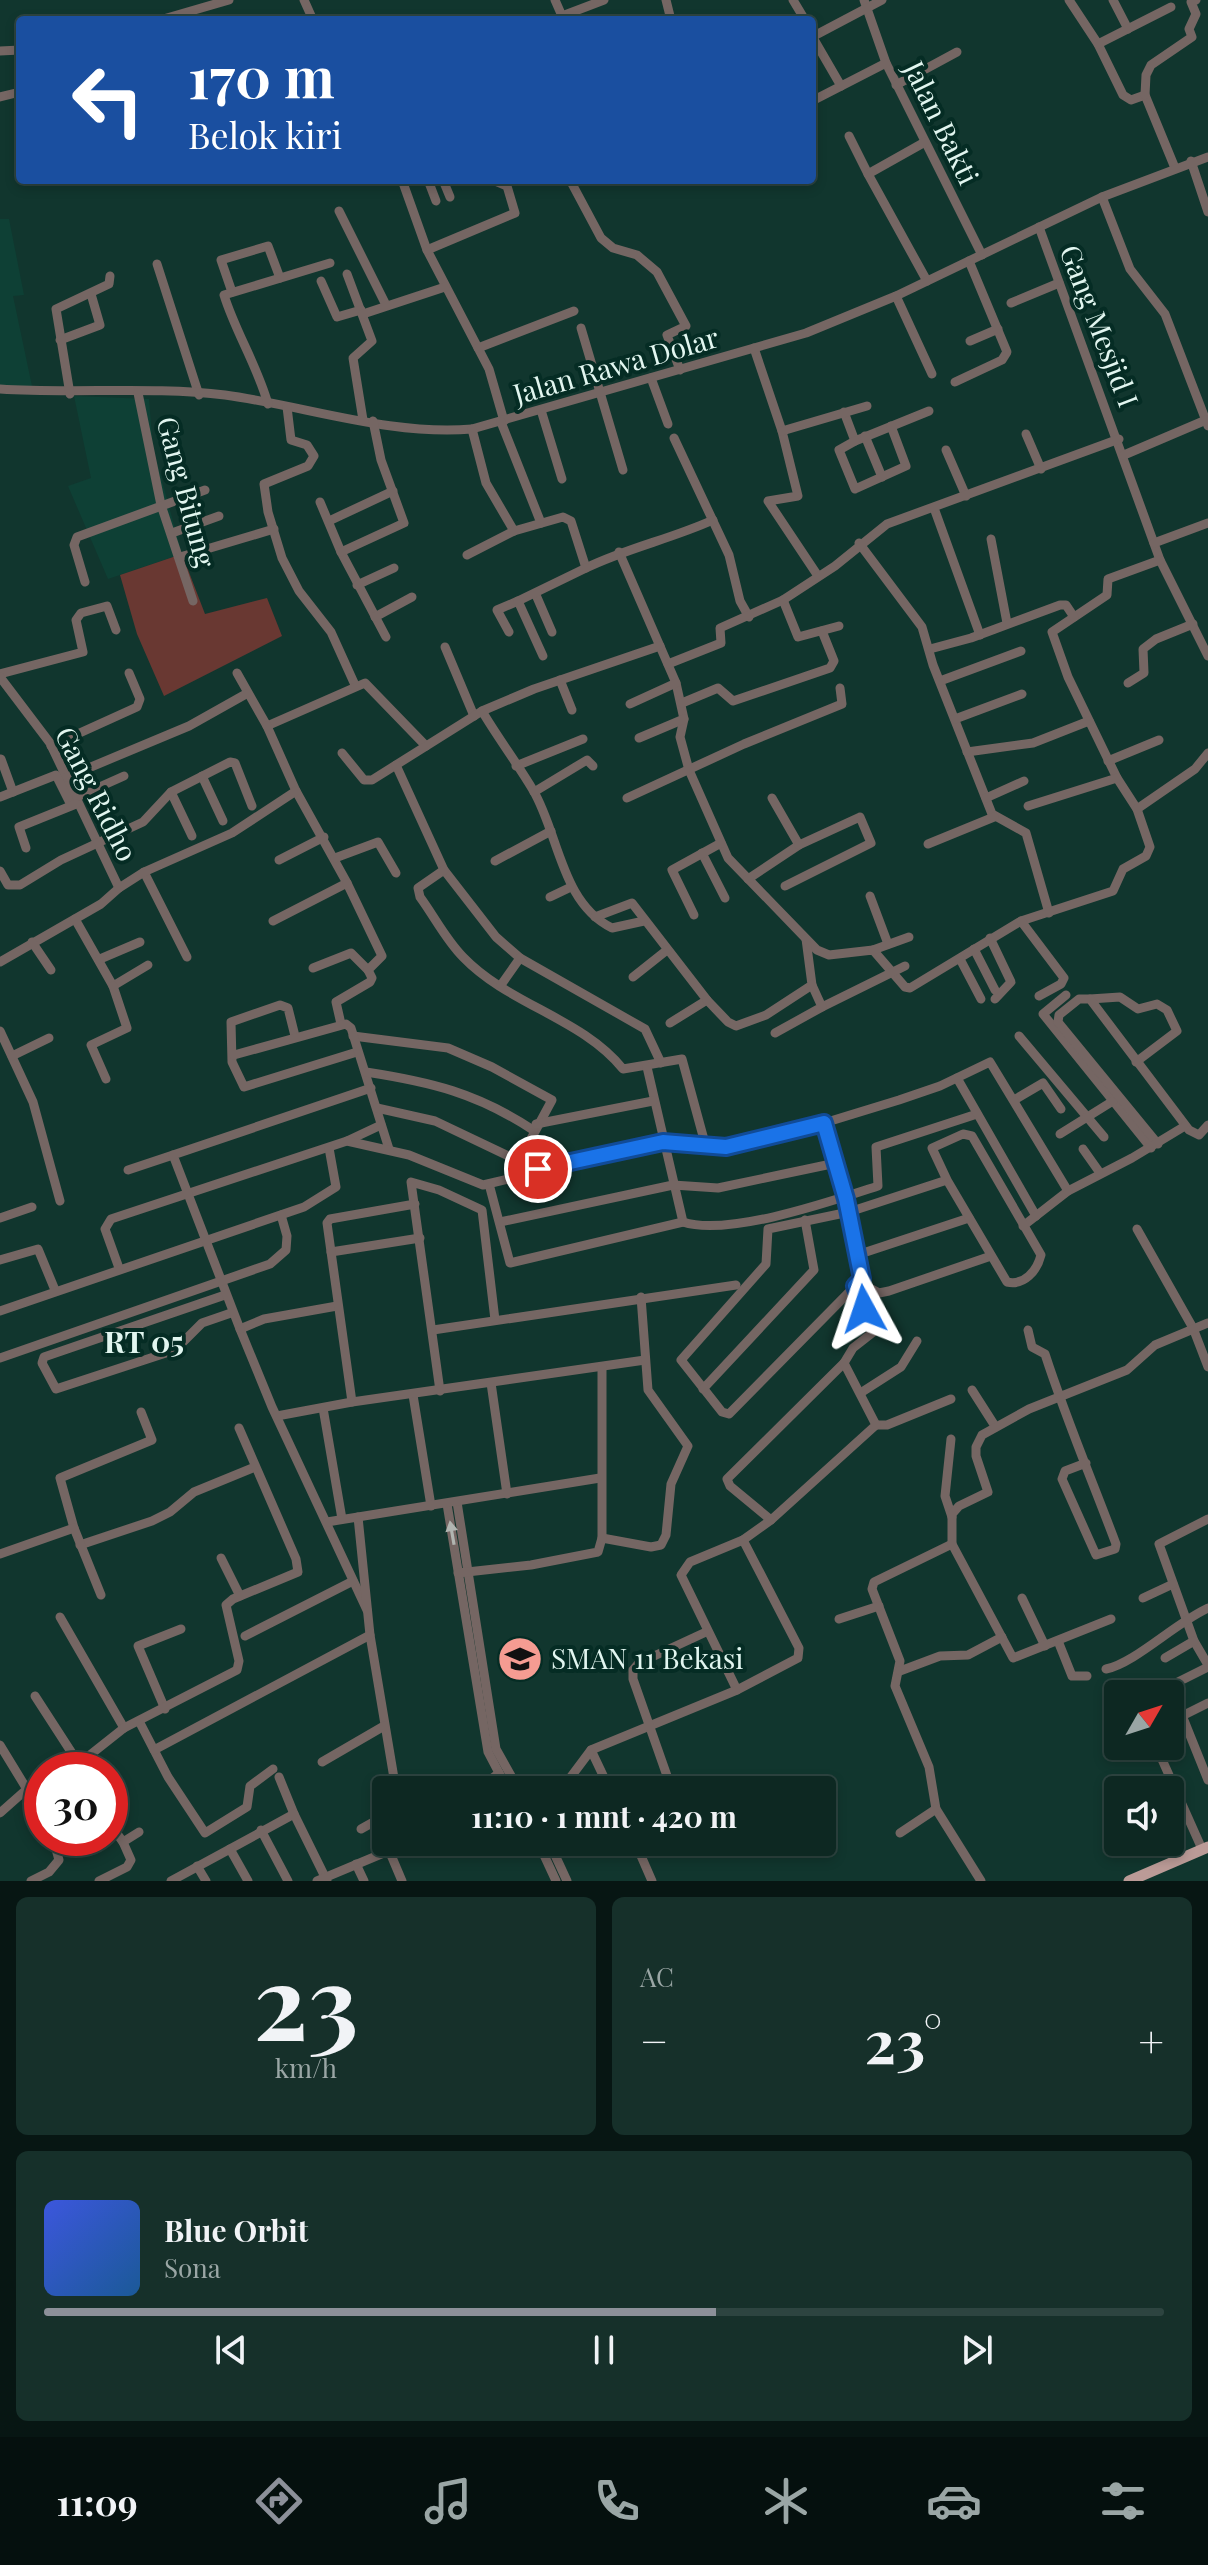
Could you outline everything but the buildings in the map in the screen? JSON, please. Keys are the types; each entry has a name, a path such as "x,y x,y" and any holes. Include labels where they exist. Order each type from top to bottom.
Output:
{"main road":[{"path":"1129,1881 1205,1848"}],"street":[{"path":"174,16 229,0"},
{"path":"555,0 560,15 603,0"},
{"path":"816,34 864,4 882,0"},
{"path":"1069,0 1098,44 1123,95 1131,100 1145,95"},
{"path":"1113,0 1128,29"},
{"path":"1175,168 1145,95 1146,75 1151,65 1192,37 1189,29 1196,14 1191,2 1196,0"},
{"name":"Jalan Bakti","path":"864,4 896,85 982,255"},
{"path":"1098,44 1171,7"},
{"path":"816,44 841,86"},
{"path":"896,85 957,52"},
{"path":"816,99 886,63"},
{"path":"849,136 927,281"},
{"path":"868,174 925,142"},
{"name":"Jalan Rawa Dolar","path":"0,389 70,394 199,395 368,420 441,429 472,429 806,333 896,296 1102,197 1208,157"},
{"path":"1191,161 1208,212"},
{"path":"403,184 427,250 495,384 503,422 541,523"},
{"path":"430,184 436,201"},
{"path":"445,184 450,197"},
{"path":"427,250 515,213 507,186 502,184"},
{"path":"572,184 606,244 637,255 657,272 686,326 667,335 680,370"},
{"path":"1102,197 1130,269 1165,314 1206,418 1124,455"},
{"path":"339,211 386,305"},
{"name":"Gang Mesjid I","path":"1039,227 1119,439 1160,560 1208,656"},
{"path":"232,292 221,260 268,246 280,278"},
{"path":"955,382 1005,356 1007,348 969,261"},
{"path":"268,404 255,365 224,295 330,263"},
{"path":"157,264 199,395"},
{"path":"341,552 404,524 368,420 353,358 372,341 347,274"},
{"path":"70,394 56,309 109,284 110,276"},
{"path":"321,281 337,317 445,287"},
{"path":"1011,303 1059,283"},
{"path":"60,340 100,325 91,294"},
{"path":"896,296 932,374"},
{"path":"478,348 574,311"},
{"path":"581,328 598,394 623,470"},
{"path":"970,341 998,329"},
{"path":"754,348 782,431 798,496 768,501 818,576"},
{"path":"651,378 668,424"},
{"name":"Gang Bitung","path":"138,393 161,505 193,601"},
{"path":"782,431 867,406"},
{"path":"287,407 291,440 307,445 314,456 308,466 264,484 274,529 294,580 331,632 355,685"},
{"path":"541,410 562,479"},
{"path":"891,426 907,464 853,488 839,450 860,438 929,411"},
{"path":"844,412 882,477"},
{"path":"472,429 486,483 514,531"},
{"path":"1026,434 1041,469"},
{"path":"674,438 729,555 740,601 749,617"},
{"path":"668,664 721,643 720,628 783,600 845,558 859,543 887,524 1119,439"},
{"path":"946,450 966,496"},
{"path":"85,582 74,545 77,537 205,490"},
{"path":"329,521 393,491"},
{"path":"320,502 357,585 386,637"},
{"path":"934,508 980,635"},
{"path":"172,533 219,516"},
{"path":"467,555 514,531 563,517 571,521 586,568"},
{"path":"509,632 497,610 536,595 619,552 671,540 713,520"},
{"path":"1154,543 1208,523"},
{"path":"180,557 274,529"},
{"path":"991,539 1007,623"},
{"path":"859,543 898,599 914,613 994,817 1026,833 1049,913"},
{"path":"619,552 676,683 684,719 680,737 689,770 728,858 806,939 829,955 873,950 909,937"},
{"path":"873,950 905,987 910,988 1021,921 1113,891 1123,869 1146,856 1150,847 1137,809 1108,761 1052,632 1107,595 1108,579 1160,560"},
{"path":"357,585 394,568"},
{"path":"536,595 552,632"},
{"path":"375,617 412,597"},
{"path":"783,600 796,636 839,626"},
{"path":"518,601 543,656"},
{"path":"930,649 980,635 1060,605 1066,605 1074,617"},
{"path":"0,675 81,654 85,649 76,618 92,609 107,606 116,630"},
{"path":"1128,683 1144,673 1143,649 1156,639 1193,624"},
{"path":"682,703 718,688 733,701 830,668 834,661 822,631"},
{"path":"342,753 367,781 478,714 560,680 660,646"},
{"path":"445,647 478,714 534,792 571,887 595,917 612,928 644,921"},
{"path":"940,681 1021,651"},
{"path":"51,746 139,705 129,673"},
{"path":"237,673 382,954 368,970"},
{"name":"Gang Ridho","path":"0,675 3,689 51,746 117,890"},
{"path":"560,680 572,710"},
{"path":"267,726 365,683 426,746"},
{"path":"630,704 676,683"},
{"path":"627,798 842,704 840,688"},
{"path":"67,777 189,726 246,694"},
{"path":"955,719 1022,694"},
{"path":"639,738 684,719"},
{"path":"967,752 1033,743 1089,721"},
{"path":"516,766 583,739"},
{"path":"1108,761 1159,740"},
{"path":"1137,809 1195,769 1208,753"},
{"path":"1,759 13,792"},
{"path":"534,792 587,760 593,766"},
{"path":"0,871 13,887 151,817 171,792 233,762 252,806"},
{"path":"396,765 444,870 496,937 520,958 645,1029 661,1063"},
{"path":"0,797 56,775 75,802"},
{"path":"26,848 19,827 124,776"},
{"path":"202,776 223,821"},
{"path":"1028,806 1117,778"},
{"path":"986,798 1024,781"},
{"path":"0,962 75,919 144,872 232,833 296,791"},
{"path":"171,792 192,836"},
{"path":"772,798 799,845"},
{"path":"748,879 799,845 860,817 871,843 785,886"},
{"path":"928,844 994,817"},
{"path":"495,861 551,831"},
{"path":"279,860 324,837"},
{"path":"335,858 378,842 396,873"},
{"path":"694,915 672,872 721,843"},
{"path":"702,853 725,898"},
{"path":"444,870 418,888 420,897 463,958 501,985 606,1048 623,1069 682,1059 706,1147"},
{"path":"144,872 187,957"},
{"path":"273,921 347,883"},
{"path":"550,897 571,887"},
{"path":"870,896 888,944"},
{"path":"595,917 632,903 707,1000 736,1026 766,1015 812,985"},
{"path":"75,919 113,986 127,1028 91,1045 106,1079"},
{"path":"1021,921 1064,978 1061,984 1039,996"},
{"path":"974,949 995,995 1011,982 990,938"},
{"path":"806,939 812,985 822,1007"},
{"path":"32,942 51,970"},
{"path":"100,959 140,942"},
{"path":"633,977 667,950"},
{"path":"313,968 354,953 368,970 372,978 370,982 336,1002 341,1024"},
{"path":"501,985 520,958"},
{"path":"960,959 981,999"},
{"path":"113,986 148,965"},
{"path":"775,1033 905,966"},
{"path":"1061,984 1084,999 1190,1130 1201,1134 1208,1125"},
{"path":"1066,995 1043,1014 1113,1101 1155,1146"},
{"path":"1136,1062 1177,1031 1167,1010 1157,1004 1138,1009 1120,997 1084,999 1059,1015 1058,1022 1155,1146"},
{"path":"670,1023 707,1000"},
{"path":"295,1036 288,1008 280,1005 231,1022 232,1062 241,1084 249,1087 357,1052"},
{"path":"234,1055 295,1036 341,1024 349,1025 389,1149"},
{"path":"0,1031 33,1102 60,1201"},
{"path":"353,1036 433,1045 492,1067 552,1100 511,1176"},
{"path":"1019,1036 1104,1137"},
{"path":"12,1056 49,1038"},
{"path":"347,1141 389,1149 437,1165 478,1184 489,1184 511,1176 663,1142 726,1147 824,1123 957,1078 990,1062 1068,1191"},
{"path":"647,1067 683,1222"},
{"path":"366,1072 448,1087 535,1127 653,1101"},
{"path":"957,1078 1036,1216"},
{"path":"1014,1100 1043,1083 1061,1109"},
{"path":"128,1170 371,1088"},
{"path":"1060,1134 1113,1101"},
{"path":"377,1108 435,1121 517,1160"},
{"path":"859,1282 729,1414 722,1412 680,1356 766,1264 768,1229 805,1220 847,1204 881,1183 876,1147 977,1114"},
{"path":"771,1520 730,1486 728,1476 877,1327 864,1309 847,1204 824,1123"},
{"path":"119,1268 105,1229 108,1221 329,1148 381,1125"},
{"path":"1023,1226 1068,1191 1190,1130"},
{"path":"968,1133 1041,1255 1028,1277 1009,1284 947,1180 932,1148 968,1133"},
{"path":"0,1311 320,1199 336,1187 329,1148"},
{"path":"1083,1149 1100,1173"},
{"path":"173,1155 231,1313 367,1610"},
{"path":"500,1222 673,1185 718,1188 836,1163"},
{"path":"489,1184 510,1263 683,1222 699,1227 719,1227 847,1204 947,1180"},
{"path":"440,1391 413,1181 482,1210 495,1320"},
{"path":"352,1402 327,1226 330,1219 415,1204"},
{"path":"0,1218 32,1207"},
{"path":"0,1358 221,1284 281,1256 286,1250 287,1236 281,1215"},
{"path":"857,1255 969,1218"},
{"path":"703,1389 814,1270 805,1220"},
{"path":"1137,1229 1193,1328 1208,1367"},
{"path":"331,1252 420,1238"},
{"path":"0,1260 38,1249 55,1290"},
{"path":"859,1282 873,1291 883,1292 991,1256"},
{"path":"433,1330 736,1285"},
{"path":"225,1295 44,1357 42,1363 56,1389 175,1350 202,1323 231,1313"},
{"path":"602,1538 651,1547 661,1545 666,1535 671,1484 688,1446 648,1390 641,1297"},
{"path":"240,1329 264,1319 337,1306"},
{"path":"952,1517 956,1508 988,1492 976,1447 982,1435 995,1426 1127,1370 1155,1345 1208,1323"},
{"path":"1028,1330 1031,1345 1045,1354 1059,1398 1086,1463 1116,1547 1096,1555 1062,1479 1065,1471 1086,1463"},
{"path":"862,1392 901,1367 917,1341"},
{"path":"277,1416 352,1402 645,1360"},
{"path":"844,1363 862,1392 876,1425"},
{"path":"464,1573 594,1555 602,1538 602,1367"},
{"path":"491,1383 507,1494"},
{"path":"972,1390 995,1426"},
{"path":"413,1395 431,1506"},
{"path":"737,1690 683,1582 682,1569 690,1562 743,1540 771,1520 876,1425 887,1425 951,1399"},
{"path":"323,1408 342,1519"},
{"path":"101,1595 74,1528 60,1478 152,1440 141,1412"},
{"path":"94,1752 124,1728 237,1670 239,1661 226,1605 240,1596 294,1576 299,1570 239,1428"},
{"path":"951,1439 945,1496 952,1517 952,1544 1015,1659 1111,1619"},
{"path":"80,1545 152,1521 184,1503 194,1492 255,1467"},
{"path":"327,1522 600,1478"},
{"path":"452,1503 479,1673 503,1776"},
{"path":"358,1517 370,1635 393,1776"},
{"path":"1184,1680 1208,1666 1194,1641 1159,1544 1208,1519"},
{"path":"0,1554 74,1528"},
{"path":"572,1776 591,1750 737,1690 790,1664 800,1652 743,1540"},
{"path":"952,1544 874,1582 872,1589 900,1661 895,1686 929,1767 936,1809 981,1881"},
{"path":"221,1558 240,1596"},
{"path":"245,1636 353,1581"},
{"path":"1143,1598 1173,1584"},
{"path":"1022,1598 1045,1646"},
{"path":"839,1619 879,1606"},
{"path":"1106,1669 1129,1660 1186,1619 1208,1608"},
{"path":"60,1617 124,1728"},
{"path":"165,1709 138,1646 181,1629"},
{"path":"667,1776 633,1679 634,1667 706,1632"},
{"path":"154,1750 370,1635"},
{"path":"900,1671 940,1656 968,1655 1002,1637"},
{"path":"1058,1641 1072,1676 1087,1676"},
{"path":"1165,1658 1194,1641"},
{"path":"35,1696 67,1752"},
{"path":"1184,1715 1208,1703"},
{"path":"139,1721 207,1834 247,1807 250,1786 276,1773 323,1880 386,1852 391,1855 402,1881"},
{"path":"1184,1721 1208,1780"},
{"path":"322,1762 384,1726"},
{"path":"0,1745 24,1784"},
{"path":"591,1750 603,1776"},
{"path":"1163,1760 1205,1848"},
{"path":"495,1776 501,1771"},
{"path":"501,1771 506,1776"},
{"path":"0,1813 24,1796"},
{"path":"900,1833 936,1809"},
{"path":"171,1881 294,1814"},
{"path":"361,1829 372,1823"},
{"path":"261,1830 288,1881"},
{"path":"128,1839 139,1832"},
{"path":"230,1849 248,1881"},
{"path":"31,1881 56,1866 58,1856"},
{"path":"99,1881 130,1864 127,1856"},
{"path":"544,1856 556,1881"},
{"path":"555,1856 567,1881"},
{"path":"641,1856 652,1881"},
{"path":"356,1864 364,1881"},
{"path":"197,1866 206,1881"}],"shaded area":[{"path":"0,219 9,219 24,295 13,296 32,386 0,386"},
{"path":"74,396 149,399 153,448 182,554 108,579 68,486 91,478"},
{"path":"182,554 205,614 267,598 282,636 164,696 137,634 120,575"}],"place":[{"name":"SMAN 11 Bekasi","path":"520,1659"}],"district":[{"name":"RT 05","path":"144,1343"}],"route":[{"path":"538,1169 663,1142 726,1147 824,1123 849,1212 862,1279 855,1286 864,1309"}]}
